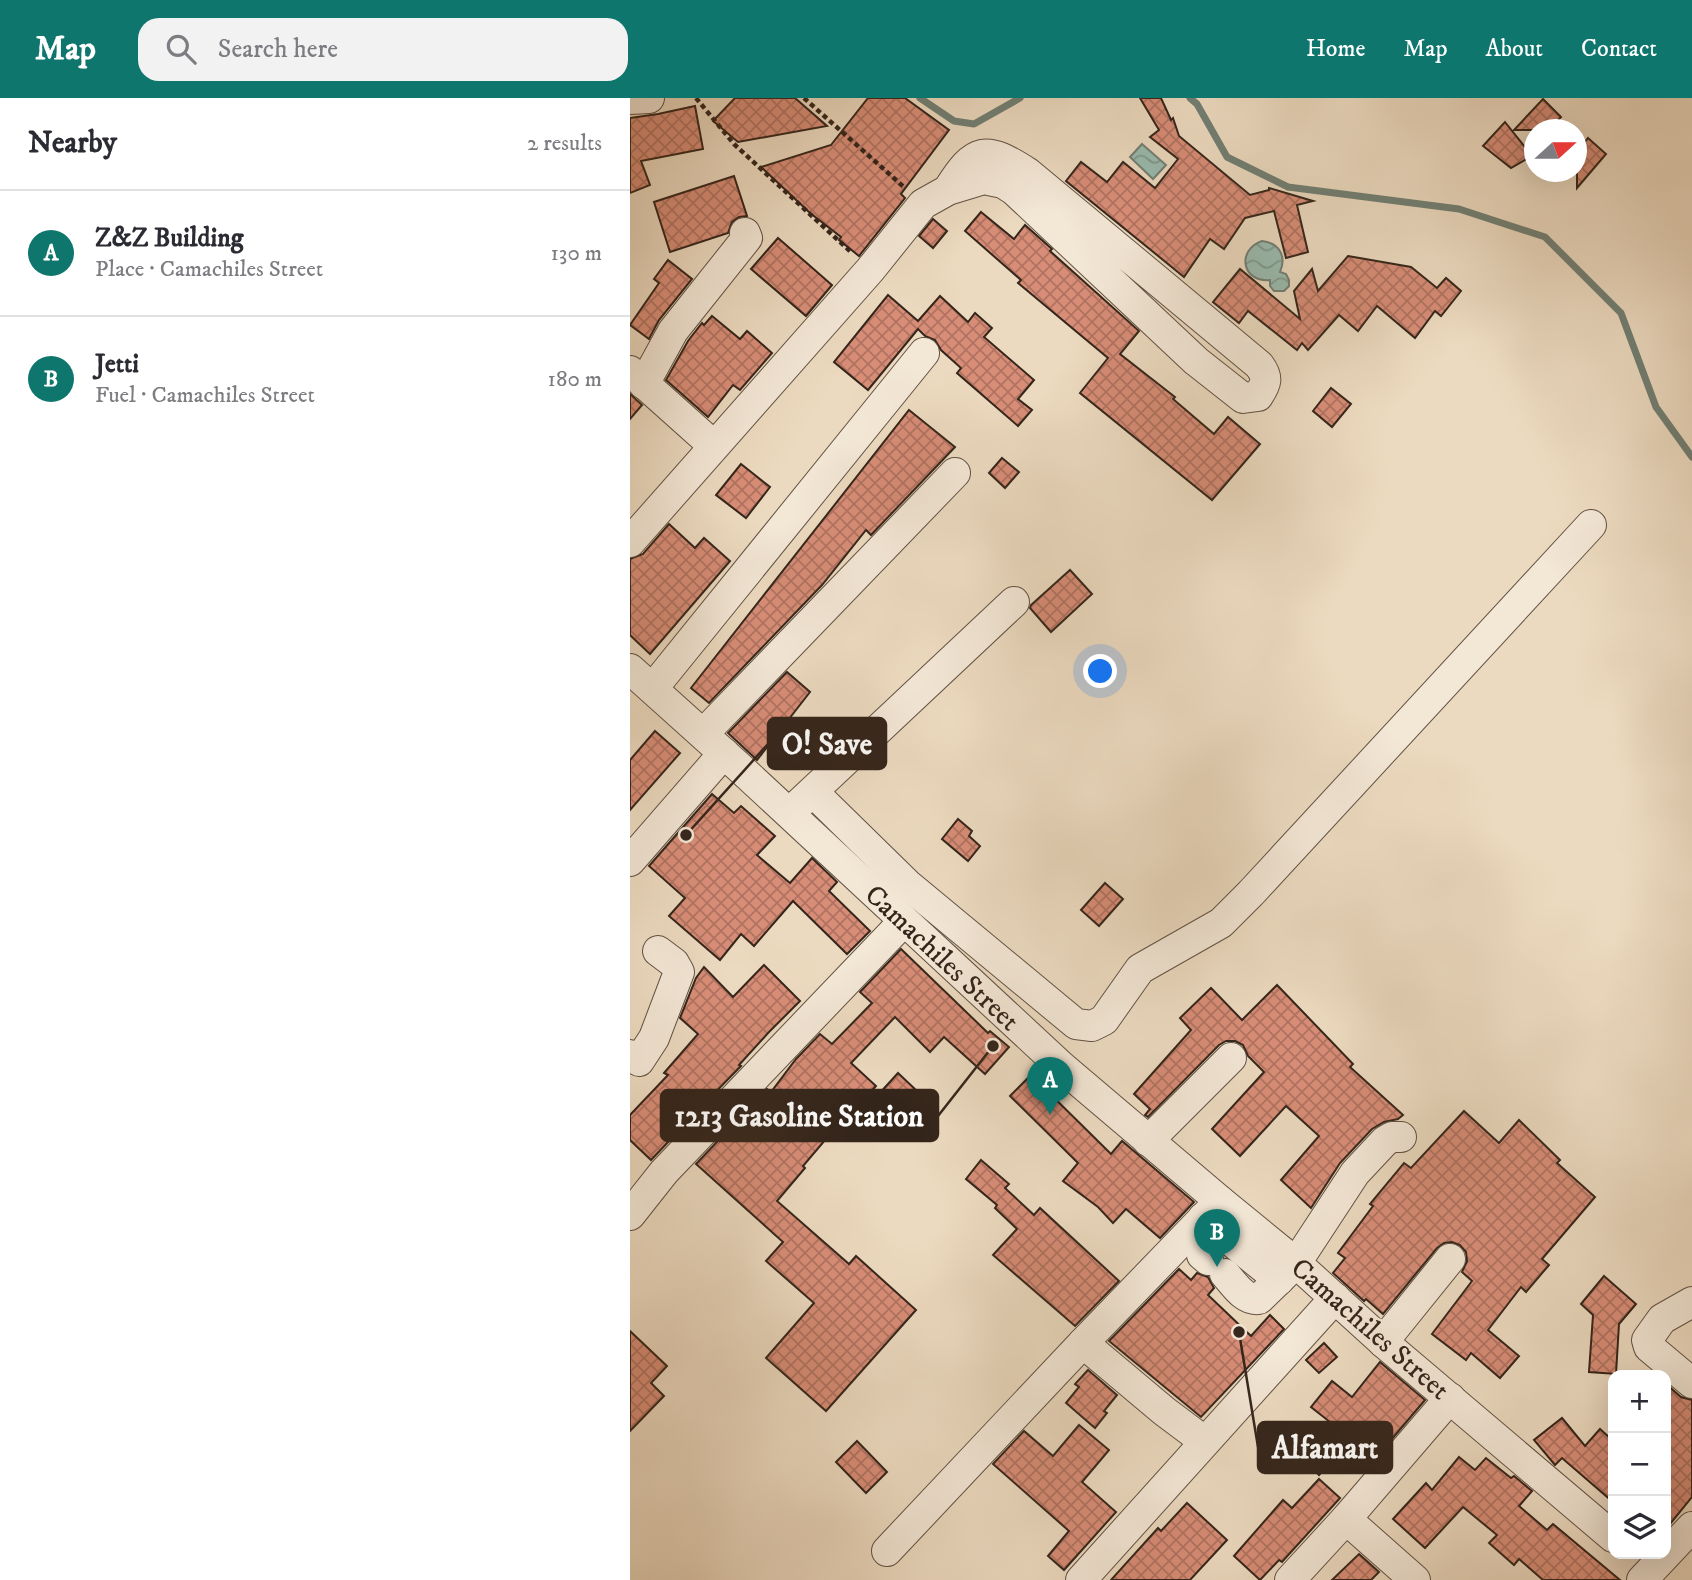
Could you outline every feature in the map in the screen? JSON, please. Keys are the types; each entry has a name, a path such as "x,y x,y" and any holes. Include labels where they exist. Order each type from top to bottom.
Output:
{"street":[{"path":"630,99 649,98"},
{"path":"630,542 963,165 979,155 990,154 1009,160 1021,182 1112,283 1205,369 1242,398 1258,396 1266,384 1266,374 1259,365 1134,261 1021,182"},
{"path":"714,446 637,377 747,238 745,233"},
{"path":"1112,283 1134,261"},
{"path":"653,688 924,353"},
{"path":"630,861 713,743 955,473"},
{"path":"813,792 907,884 1076,1024 1092,1026 1104,1020 1140,969 1221,923 1251,893 1591,524"},
{"path":"789,814 1014,602"},
{"name":"Camachiles Street","path":"630,669 1062,1068 1148,1141 1220,1217 1288,1271 1335,1298 1608,1533"},
{"path":"630,1215 663,1172 904,921"},
{"path":"634,1058 654,1038 679,972 674,962 658,951"},
{"path":"1148,1141 1231,1058"},
{"path":"1220,1217 1202,1255 1252,1300 1259,1299 1288,1271 1355,1173 1385,1141 1392,1137 1401,1137"},
{"path":"887,1551 1083,1343 1220,1217"},
{"path":"1383,1342 1450,1259"},
{"path":"1081,1580 1335,1298"},
{"path":"1692,1302 1662,1319 1647,1340 1649,1347 1692,1383"},
{"path":"1083,1343 1204,1441"},
{"path":"1290,1580 1450,1398"},
{"path":"1346,1519 1415,1580"},
{"path":"1647,1571 1692,1527"}],"path":[{"path":"696,98 734,144 870,270"},
{"path":"804,98 935,197"}],"water":[{"path":"1142,144 1166,165 1153,179 1130,157"},
{"path":"1262,241 1273,244 1280,251 1283,261 1280,272 1286,274 1289,280 1289,286 1284,291 1274,291 1270,280 1261,280 1248,271 1248,251"}],"building":[{"path":"735,98 795,98 827,126 738,142 713,121"},
{"path":"868,98 905,98 949,130 901,194 905,198 859,256 761,167 831,145"},
{"path":"1140,98 1161,98 1171,120 1173,118 1179,136 1250,195 1269,188 1313,201 1297,205 1308,252 1286,258 1274,211 1245,218 1224,249 1210,239 1184,277 1066,181 1081,162 1107,182 1123,162 1155,188 1178,159 1150,137 1159,130"},
{"path":"1543,99 1561,117 1559,119 1524,119"},
{"path":"695,106 703,149 641,161 650,185 630,193 630,118"},
{"path":"1524,119 1524,130 1514,130"},
{"path":"1505,122 1524,146 1524,161 1511,168 1483,146"},
{"path":"1587,139 1606,154 1587,176"},
{"path":"734,176 747,216 732,222 728,233 670,252 654,202"},
{"path":"981,212 1014,239 1025,225 1139,331 1120,354 1175,397 1173,399 1214,434 1228,417 1260,444 1212,500 1080,393 1108,358 1018,283 1021,280 965,231"},
{"path":"933,219 947,231 933,248 919,236"},
{"path":"778,238 832,285 806,316 751,269"},
{"path":"1348,256 1411,267 1437,288 1446,278 1461,291 1441,316 1435,311 1415,338 1377,306 1358,331 1339,315 1308,350 1302,343 1297,350 1248,311 1239,323 1213,302 1240,269 1300,319 1294,291 1312,269 1318,291"},
{"path":"668,260 692,279 659,320 649,339 630,325 659,283 654,279"},
{"path":"888,295 918,321 940,296 968,322 975,313 992,328 984,337 1034,380 1018,399 1032,410 1018,426 957,373 961,368 941,350 935,340 918,329 868,390 834,362"},
{"path":"712,316 740,339 747,331 772,353 740,390 733,385 708,417 666,380 688,341 702,323 704,325"},
{"path":"1331,388 1351,404 1332,427 1313,411"},
{"path":"630,394 642,405 630,419"},
{"path":"909,410 955,447 871,535 866,530 822,585 709,703 691,688"},
{"path":"1002,458 1019,472 1005,488 989,473"},
{"path":"741,464 770,487 746,518 716,495"},
{"path":"669,524 695,548 704,538 730,561 650,654 630,635 630,559 643,554"},
{"path":"1070,570 1092,594 1051,632 1030,608"},
{"path":"787,672 810,692 757,760 728,733"},
{"path":"655,731 680,753 630,810 630,760"},
{"path":"712,794 734,813 741,806 775,836 757,855 790,883 812,858 837,882 829,891 870,931 847,954 793,901 754,946 741,934 720,960 669,916 685,898 649,866"},
{"path":"958,819 972,831 969,836 980,846 968,861 942,839"},
{"path":"1105,883 1123,899 1099,926 1081,910"},
{"path":"901,949 988,1033 990,1031 1009,1047 985,1074 944,1037 930,1052 895,1017 851,1063 876,1086 854,1110 850,1106 823,1137 826,1139 777,1201 849,1264 856,1256 916,1310 826,1411 766,1358 814,1303 766,1261 783,1242 696,1164 767,1089 771,1092 796,1059 820,1034 832,1044 872,1003 860,992"},
{"path":"764,965 800,1001 703,1105 694,1098 663,1131 671,1139 651,1160 630,1140 630,1115 668,1075 664,1073 698,1034 680,1018 696,978 704,967 733,997"},
{"path":"1277,985 1353,1064 1350,1067 1403,1115 1372,1129 1340,1163 1311,1208 1281,1180 1319,1136 1286,1106 1240,1156 1212,1129 1264,1072 1248,1056 1243,1045 1226,1041 1219,1045 1148,1117 1145,1115 1150,1109 1134,1094 1191,1030 1180,1018 1211,988 1242,1020"},
{"path":"898,1073 916,1090 896,1112 878,1095"},
{"path":"1031,1075 1111,1154 1122,1141 1194,1202 1160,1238 1126,1209 1113,1223 1098,1207 1063,1181 1078,1163 1010,1096"},
{"path":"1464,1111 1499,1143 1519,1120 1560,1160 1557,1163 1595,1197 1542,1259 1549,1265 1526,1292 1521,1287 1488,1330 1519,1356 1500,1378 1471,1353 1466,1360 1432,1334 1472,1281 1462,1272 1467,1261 1466,1252 1460,1245 1444,1243 1437,1248 1383,1314 1333,1273 1345,1258 1338,1253 1373,1206 1370,1204 1404,1163 1411,1168"},
{"path":"981,1160 1009,1184 1005,1188 1034,1215 1040,1208 1119,1281 1075,1326 993,1255 1017,1229 995,1208 997,1205 966,1179"},
{"path":"1179,1269 1191,1280 1197,1273 1208,1277 1214,1288 1208,1295 1251,1336 1270,1315 1284,1329 1201,1417 1109,1341"},
{"path":"1604,1276 1636,1304 1619,1324 1616,1370 1608,1370 1608,1373 1589,1372 1593,1315 1581,1304"},
{"path":"630,1331 667,1366 651,1383 664,1396 630,1431"},
{"path":"1324,1343 1337,1357 1319,1373 1306,1360"},
{"path":"1380,1362 1425,1400 1380,1453 1358,1435 1319,1475 1299,1455 1330,1422 1311,1407 1332,1381 1352,1397"},
{"path":"1088,1370 1117,1395 1095,1428 1066,1403 1079,1387 1075,1384"},
{"path":"1671,1388 1681,1397 1692,1400 1692,1497 1671,1523"},
{"path":"1562,1418 1585,1446 1600,1429 1608,1436 1608,1498 1562,1458 1555,1465 1534,1440"},
{"path":"1079,1425 1109,1450 1082,1482 1116,1512 1064,1570 1048,1556 1069,1531 993,1464 1024,1431 1053,1456"},
{"path":"857,1441 887,1472 866,1493 836,1462"},
{"path":"1459,1457 1475,1470 1486,1458 1511,1478 1514,1476 1532,1491 1519,1506 1547,1530 1553,1524 1620,1580 1543,1580 1519,1559 1514,1565 1489,1543 1497,1535 1463,1507 1425,1548 1393,1519 1426,1483 1432,1490"},
{"path":"1319,1479 1340,1498 1282,1562 1279,1560 1260,1580 1234,1556 1283,1500 1292,1508"},
{"path":"1187,1503 1227,1540 1190,1580 1111,1580 1158,1528 1161,1531"},
{"path":"1359,1554 1379,1572 1371,1580 1332,1580"}],"waterway":[{"path":"920,98 954,121 974,124 1020,98"},
{"path":"1190,98 1197,104 1227,157 1288,187 1459,209 1545,237 1621,313 1656,407 1692,457"}],"place":[{"name":"O! Save","path":"686,835"},
{"name":"1213 Gasoline Station","path":"993,1046"},
{"name":"Z&Z Building","path":"1050,1115"},
{"name":"Jetti","path":"1217,1267"},
{"name":"Alfamart","path":"1239,1332"}]}
